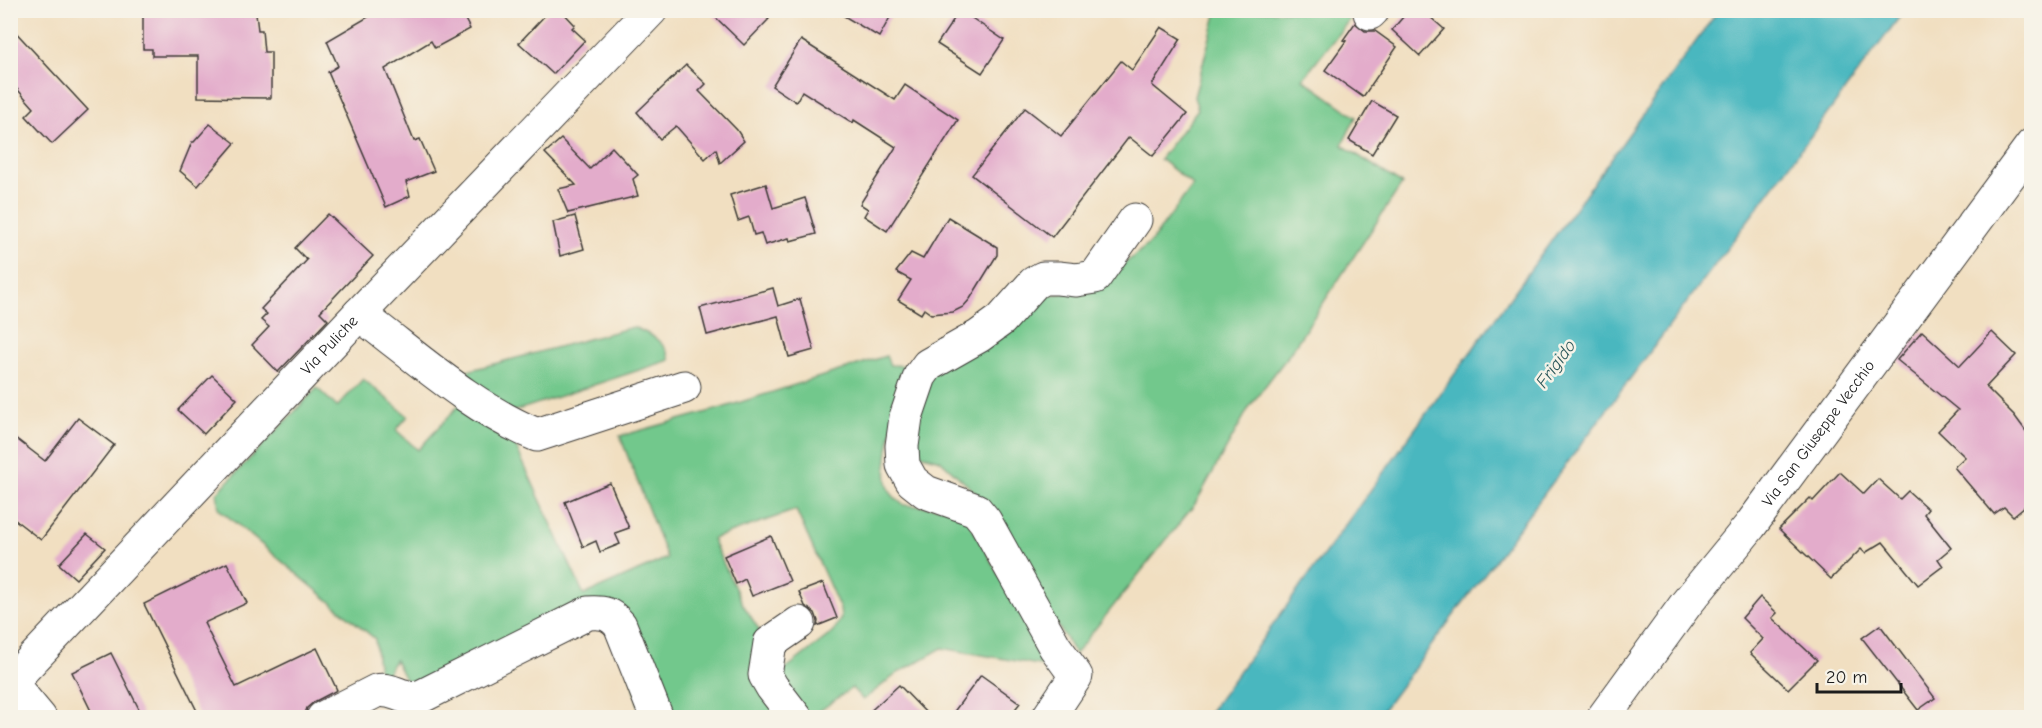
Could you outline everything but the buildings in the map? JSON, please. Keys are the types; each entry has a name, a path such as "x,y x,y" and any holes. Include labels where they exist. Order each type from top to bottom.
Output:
{"street":[{"name":"Via Puliche","path":"11,683 359,314 651,10"},
{"name":"Via San Giuseppe Vecchio","path":"1602,717 1686,604 1750,526 2031,145"},
{"path":"1048,717 1076,676 1055,647 1029,598 976,510 926,492 912,481 903,465 902,446 906,417 920,376 928,365 979,336 1001,320 1034,283 1043,279 1076,280 1095,277 1135,220"},
{"path":"359,314 483,408 537,435 684,387"},
{"path":"323,717 384,689 393,691 401,697 412,699 422,696 588,613 602,612 612,616 620,625 657,717"},
{"path":"796,717 765,675 770,643 799,623"},
{"path":"11,683 40,717"}],"green space":[{"path":"1217,11 1356,11 1303,79 1356,117 1342,145 1402,184 1288,356 1250,406 1195,504 1075,654 979,496 940,460 914,452 926,379 1023,306 1049,295 1083,291 1098,285 1150,243 1193,185 1160,159 1198,109 1194,97"},
{"path":"633,327 661,343 670,360 512,412 456,374"},
{"path":"886,356 890,365 909,366 888,447 886,464 891,493 903,505 962,509 1050,667 942,648 898,673 863,700 852,688 811,717 775,677 833,632 841,618 840,609 796,510 712,539 742,603 760,631 787,717 641,717 618,612 410,689 395,660 380,685 375,639 219,509 217,493 317,388 337,407 363,379 408,416 396,430 418,450 461,403 510,434 584,595 667,558 620,436 722,408"}],"water":[{"name":"Frigido","path":"1718,11 1904,11 1378,717 1206,717"}]}
